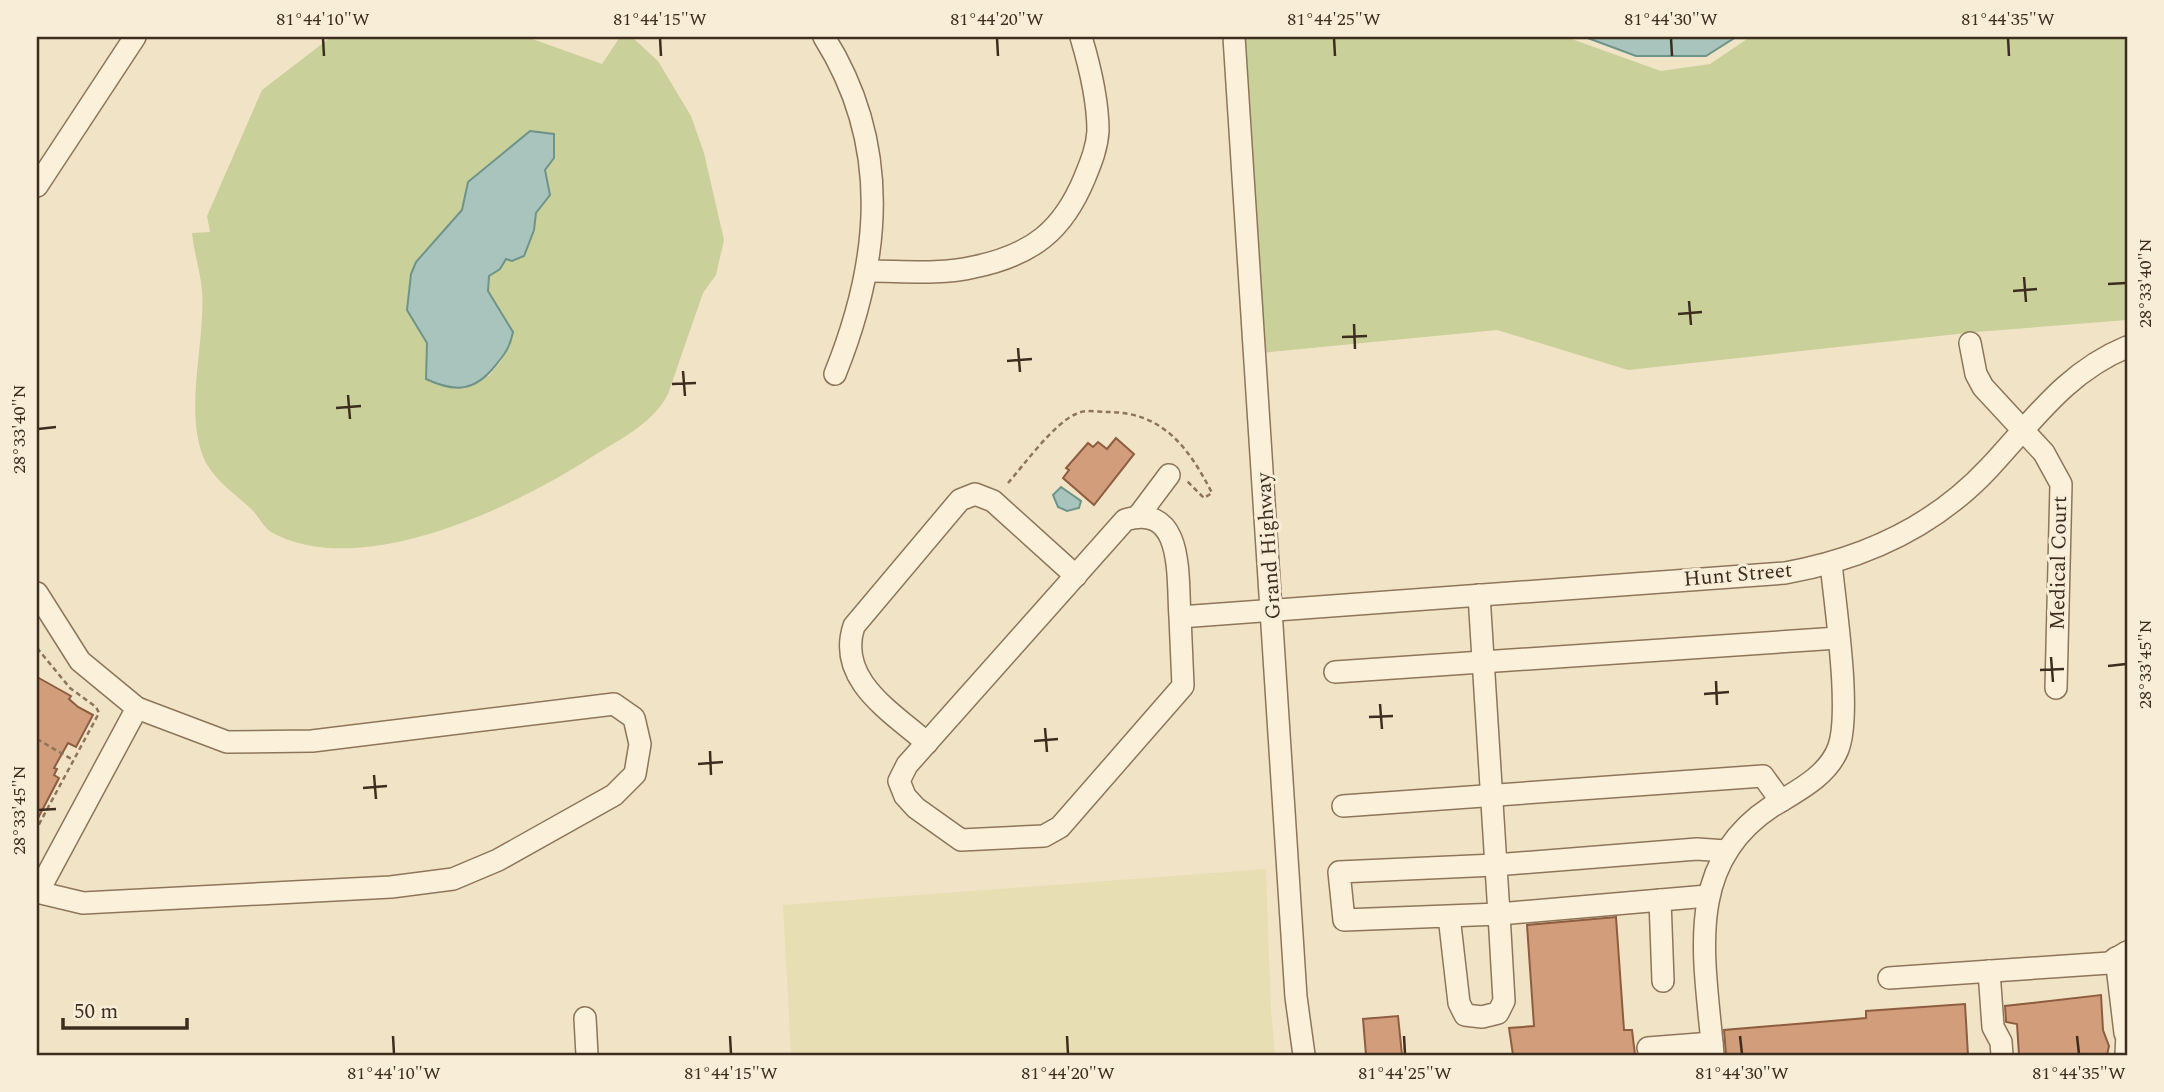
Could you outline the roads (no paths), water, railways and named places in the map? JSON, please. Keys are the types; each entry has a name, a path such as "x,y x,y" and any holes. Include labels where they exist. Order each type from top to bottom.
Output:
{"street":[{"path":"37,186 135,37"},
{"path":"824,37 851,87 870,160 874,198 867,271 851,335 835,374"},
{"path":"867,271 942,271 1000,261 1024,250 1065,218 1095,153 1098,133 1097,104 1081,37"},
{"name":"Grand Highway","path":"1234,37 1296,997 1304,1055"},
{"name":"Medical Court","path":"1970,343 1976,374 1983,387 2052,463 2061,484 2056,688"},
{"name":"Hunt Street","path":"1180,617 1785,573 1831,563 1873,549 1933,517 1970,487 2074,377 2127,347"},
{"path":"1139,515 1175,475"},
{"path":"927,743 859,681 850,639 854,626 960,500 975,494 993,501 1076,576"},
{"path":"1139,515 1154,517 1167,529 1174,544 1183,686 1060,827 1044,836 969,842 953,837 905,796 899,781 907,765 1125,520 1139,515"},
{"path":"1648,1048 1712,1049 1704,933 1707,896 1726,851 1746,826 1819,775 1838,751 1844,723 1831,563"},
{"path":"37,593 80,661 136,708 227,742 312,741 614,704 634,718 640,744 635,774 614,795 498,860 453,879 391,887 83,903 37,892 136,708"},
{"path":"1449,916 1459,1003 1465,1015 1482,1017 1499,1013 1504,1001 1479,595"},
{"path":"1335,672 1838,638"},
{"path":"1343,806 1763,776 1781,801"},
{"path":"1707,896 1499,914 1344,920 1339,872 1697,849 1726,851"},
{"path":"1660,901 1663,981"},
{"path":"1889,978 2109,963 2122,955 2126,1055"},
{"path":"1989,971 1993,1027 2001,1042 2003,1055"},
{"path":"585,1018 587,1055"}],"water":[{"path":"1585,37 1736,37 1706,56 1636,56"},
{"path":"530,131 554,134 554,158 545,170 550,195 536,213 534,230 524,256 512,261 506,259 500,269 489,276 488,291 513,332 507,350 488,374 472,385 456,388 426,379 427,343 407,310 411,274 416,262 462,210 468,182"},
{"path":"1061,487 1081,501 1079,508 1067,511 1058,507 1053,495"}]}
